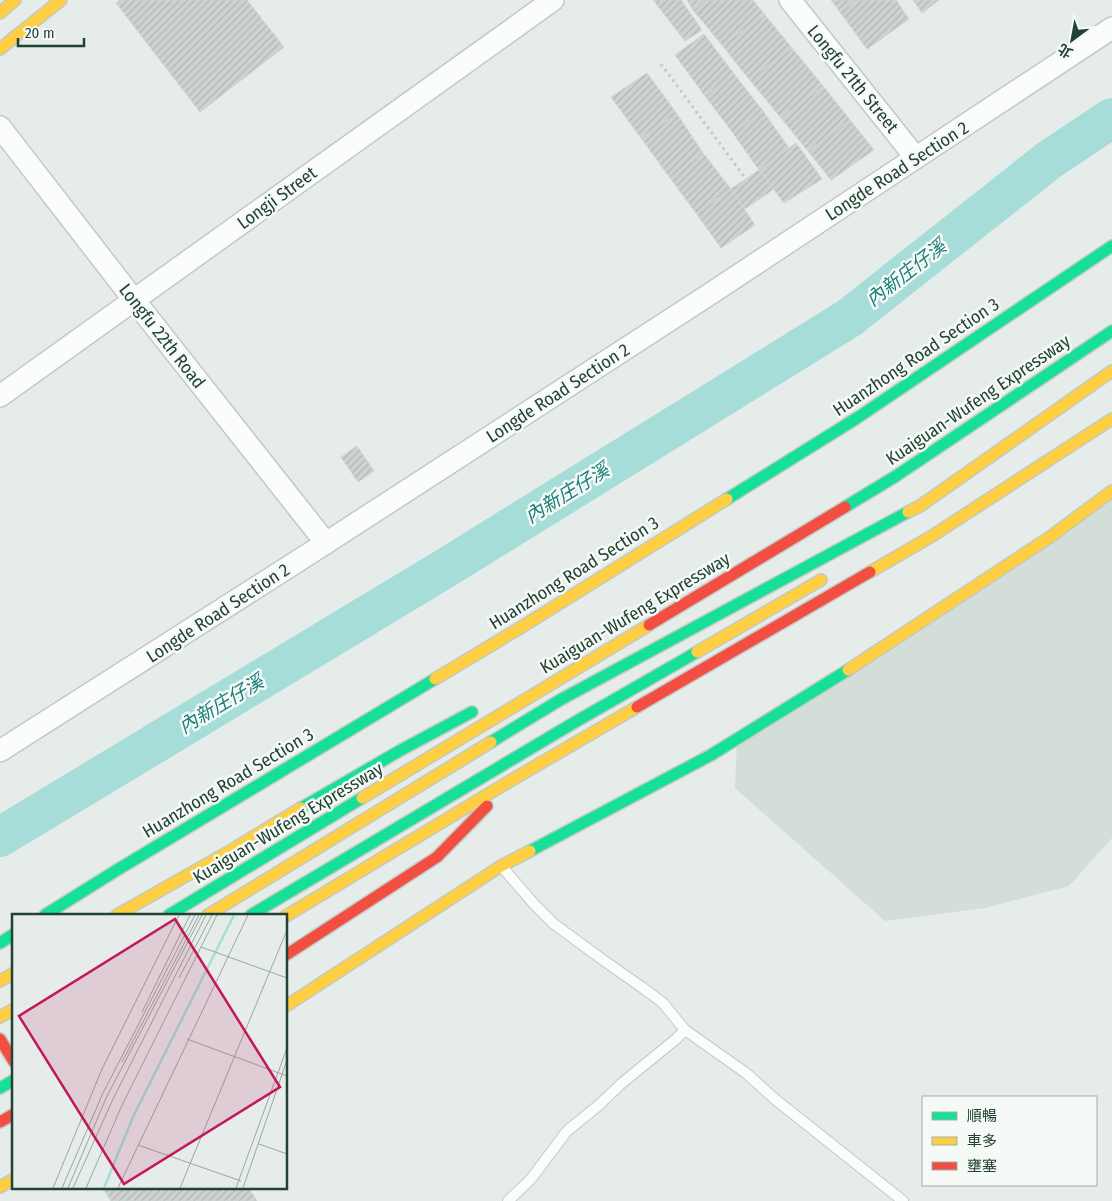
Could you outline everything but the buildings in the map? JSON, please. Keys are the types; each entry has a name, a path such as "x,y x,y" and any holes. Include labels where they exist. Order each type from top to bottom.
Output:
{"main road":[{"path":"0,13 16,0"},
{"path":"0,50 62,0"},
{"name":"Huanzhong Road Section 3","path":"47,914 520,628 840,428 1112,246"},
{"name":"Kuaiguan-Wufeng Expressway","path":"172,914 896,476 1112,331"},
{"path":"210,914 560,700 920,506 1112,371"},
{"path":"288,915 510,781 932,536 1112,419"},
{"path":"288,1005 501,866 711,755 856,665 1050,537 1112,491"},
{"path":"567,661 760,558"},
{"path":"253,914 562,730 827,576"},
{"path":"119,914 392,755 480,708"},
{"path":"288,954 306,944 437,857 510,781"},
{"path":"0,943 12,935"},
{"path":"0,981 12,974"},
{"path":"0,1017 12,1010"},
{"path":"12,1034 0,1040 12,1057"},
{"path":"0,1064 12,1058"},
{"path":"0,1088 12,1081"},
{"path":"0,1122 12,1115"},
{"path":"0,1187 12,1180"}],"street":[{"name":"Longji Street","path":"0,396 553,0"},
{"name":"Longfu 21th Street","path":"790,0 916,158"},
{"name":"Longde Road Section 2","path":"0,751 694,305 1112,28"},
{"name":"Longfu 22th Road","path":"0,127 326,543"}],"lane":[{"path":"501,866 554,924 663,1003 684,1030 746,1073 776,1100 903,1201"},
{"path":"508,1201 532,1179 567,1131 676,1039 684,1030"}],"path":[{"path":"661,64 746,179"}],"shaded area":[{"path":"1112,498 1112,838 1069,886 985,908 885,921 735,788 737,740"}],"waterway":[{"name":"內新庄仔溪","path":"0,837 444,569 849,318 1049,160 1112,118"}],"traffic: fast":[{"path":"727,499 857,418 1112,246"},
{"path":"845,507 896,476 1112,331"},
{"path":"491,742 560,700 908,512"},
{"path":"253,914 570,725 697,652"},
{"path":"530,851 711,755 848,670"},
{"path":"47,914 435,679"},
{"path":"301,808 401,750 472,712"},
{"path":"171,914 362,798"},
{"path":"0,943 12,935"},
{"path":"0,1088 12,1081"}],"traffic: slow":[{"path":"0,13 15,0"},
{"path":"0,49 61,0"},
{"path":"908,512 920,506 1112,371"},
{"path":"870,572 932,536 1112,419"},
{"path":"848,670 1050,537 1112,491"},
{"path":"435,679 727,499"},
{"path":"697,652 821,580"},
{"path":"362,798 649,625"},
{"path":"288,915 637,707"},
{"path":"210,914 491,742"},
{"path":"119,914 301,808"},
{"path":"288,1005 501,866 530,851"},
{"path":"0,981 12,974"},
{"path":"0,1017 12,1010"},
{"path":"0,1187 12,1180"}],"traffic: jam":[{"path":"649,625 845,507"},
{"path":"637,707 870,572"},
{"path":"288,954 437,857 487,806"},
{"path":"0,1039 12,1059"},
{"path":"0,1122 12,1115"}]}
